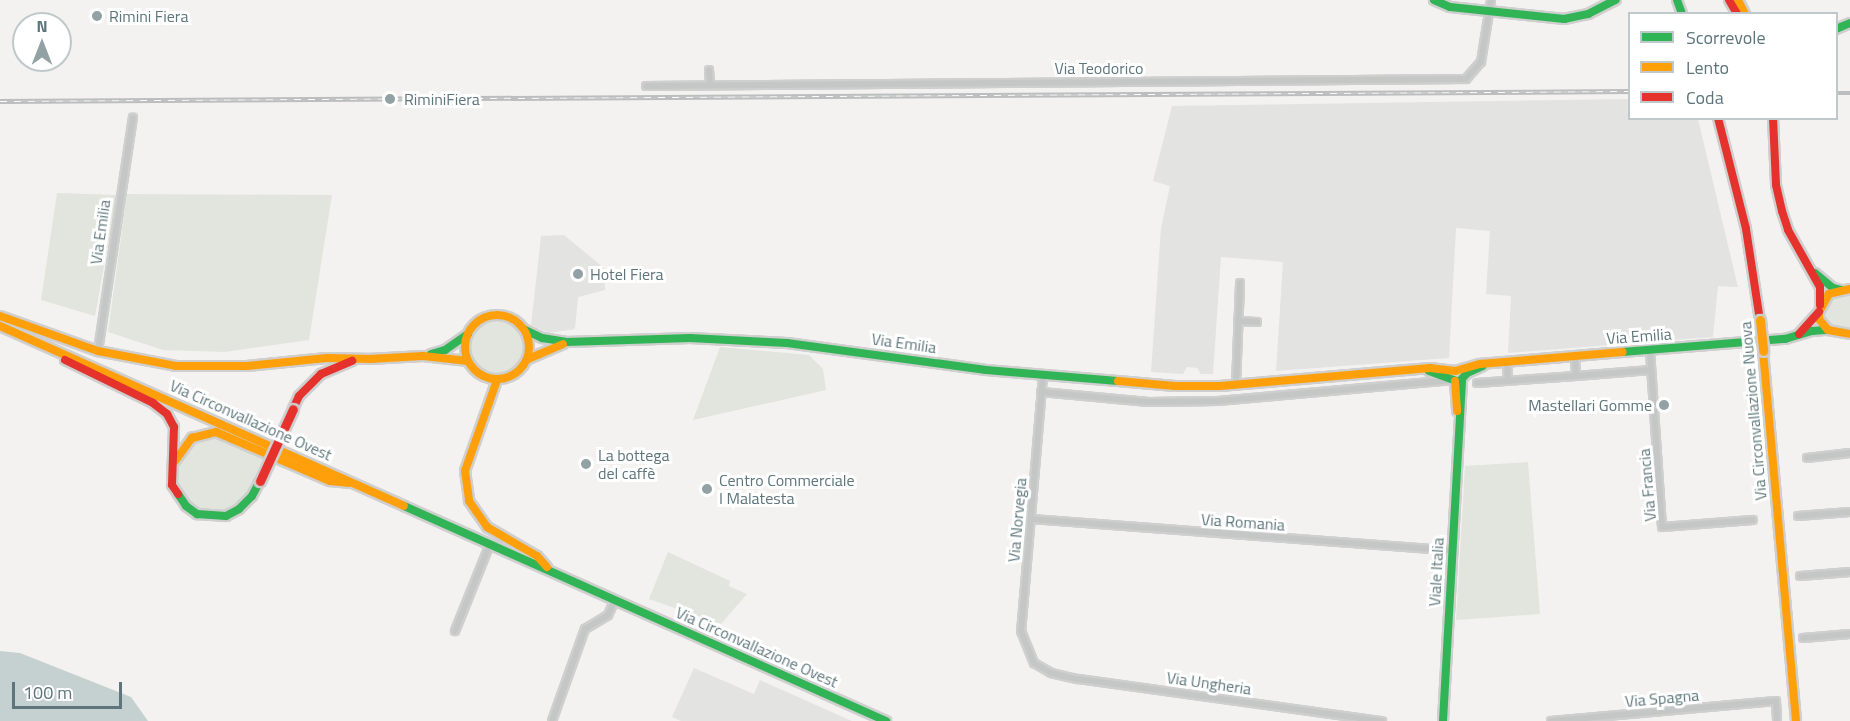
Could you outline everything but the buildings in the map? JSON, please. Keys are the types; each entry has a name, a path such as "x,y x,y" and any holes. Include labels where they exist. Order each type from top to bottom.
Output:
{"main road":[{"path":"1434,0 1450,7 1564,19 1588,14 1616,0"},
{"name":"Via Circonvallazione Nuova","path":"1719,120 1746,229 1760,320 1794,721"},
{"path":"1773,120 1776,185 1788,230 1820,287 1820,319 1828,330 1850,334"},
{"path":"1812,272 1833,288 1846,290"},
{"path":"1795,337 1807,328 1829,294 1846,290"},
{"path":"491,315 508,316 525,330 530,349 528,359 516,374 497,380 478,374 468,361 465,343 474,324 491,315"},
{"path":"0,316 98,351 136,360 210,368 327,358 373,359 423,356 468,361"},
{"name":"Via Circonvallazione Ovest","path":"0,326 357,483 886,721"},
{"name":"Via Emilia","path":"525,330 542,338 567,342 690,338 787,343 1042,376 1205,386 1425,370 1458,376 1466,366 1795,337 1812,331 1828,330"},
{"path":"423,356 445,350 468,334"},
{"path":"35,341 62,359 153,403 167,414 174,427 172,485 177,496 197,514 212,517 226,516 239,509 252,496 299,396 321,374 342,364 373,359"},
{"name":"Via Emilia","path":"528,359 542,350 567,342"},
{"name":"Viale Italia","path":"1443,721 1459,424 1458,376"},
{"path":"497,380 465,471 469,501 488,527 537,556 550,571"},
{"path":"172,466 182,448 192,438 216,432 330,481 357,483"}],"street":[{"name":"Via Teodorico","path":"646,86 1466,79 1481,62 1491,0"},
{"path":"709,70 710,85"},
{"name":"Via Emilia","path":"98,351 134,118"},
{"path":"1236,384 1240,283"},
{"path":"1238,321 1257,322"},
{"name":"Via Francia","path":"1650,351 1662,527 1753,520"},
{"path":"1575,356 1576,376"},
{"path":"1507,362 1508,381"},
{"path":"1477,383 1651,370"},
{"path":"1399,372 1400,386"},
{"name":"Via Norvegia","path":"1034,663 1021,631 1042,376"},
{"path":"1041,392 1149,402 1205,401 1400,386 1458,376"},
{"path":"1205,386 1205,401"},
{"path":"1807,458 1850,453"},
{"path":"1798,516 1850,512"},
{"name":"Via Romania","path":"1031,519 1452,551"},
{"path":"455,631 490,544"},
{"path":"1800,576 1850,572"},
{"path":"552,721 585,629 608,615 615,600"},
{"path":"1803,638 1850,634"},
{"name":"Via Ungheria","path":"1034,663 1051,673 1078,679 1382,721"},
{"name":"Via Spagna","path":"1551,721 1605,719 1776,701 1777,721"}],"shaded area":[{"path":"1628,99 1628,120 1698,120 1738,287 1718,286 1713,337 1508,353 1511,296 1486,294 1490,231 1456,228 1449,358 1276,371 1283,262 1221,257 1213,374 1201,374 1197,368 1187,367 1183,374 1151,372 1161,228 1170,186 1153,181 1172,106"},
{"path":"57,193 117,195 95,316 41,300"},
{"path":"127,194 332,195 309,340 224,352 163,350 108,332"},
{"path":"564,235 604,268 605,290 578,297 575,329 549,333 531,325 541,236"},
{"path":"1843,294 1850,294 1850,329 1841,330 1826,323 1823,312 1827,302"},
{"path":"497,320 507,322 516,328 522,337 524,347 522,357 516,366 507,372 497,374 487,372 478,366 472,357 470,347 472,337 478,328 487,322"},
{"path":"720,347 809,355 823,369 826,390 693,420"},
{"path":"205,437 222,437 264,456 248,491 239,501 224,510 206,511 188,501 178,487 176,473 178,461 193,443"},
{"path":"1528,462 1540,614 1456,620 1465,466"},
{"path":"668,552 730,581 729,586 747,594 721,624 649,599"},
{"path":"0,651 20,653 131,697 148,721 0,721"},
{"path":"694,668 754,694 760,680 852,721 681,721 672,717"}],"railway":[{"path":"0,101 1628,91"},
{"path":"1838,93 1850,93"}],"traffic: fast":[{"path":"1434,0 1450,7 1564,19 1588,14 1616,0"},
{"path":"1677,0 1681,12"},
{"path":"1838,28 1850,23"},
{"path":"1815,273 1833,288 1842,290"},
{"path":"525,330 542,338 567,342 690,338 787,343 986,370 1118,381"},
{"path":"1622,352 1785,339 1812,331 1828,330"},
{"path":"431,354 445,350 468,334"},
{"path":"1429,371 1459,382 1467,373 1483,366"},
{"path":"1443,721 1462,380"},
{"path":"178,494 186,506 197,514 226,516 239,509 252,496 260,481"},
{"path":"404,506 886,721"}],"traffic: slow":[{"path":"1738,0 1744,12"},
{"path":"1850,289 1829,294 1819,312 1819,319 1828,330 1850,334"},
{"path":"491,315 503,315 520,324 527,335 529,347 527,359 520,370 503,379 491,379 479,374 470,365 465,353 465,341 470,329 479,320 491,315"},
{"path":"0,316 98,351 176,366 247,366 327,358 373,359"},
{"path":"1760,320 1763,351"},
{"path":"0,326 404,506"},
{"path":"528,359 563,344"},
{"path":"1763,351 1796,721"},
{"path":"1118,381 1175,386 1220,386 1430,368 1455,371 1480,364 1622,352"},
{"path":"369,359 423,356 468,361"},
{"path":"497,380 465,471 469,501 487,527 537,556 547,567"},
{"path":"1455,381 1457,411"},
{"path":"175,461 192,438 216,432 330,481 348,483"}],"traffic: jam":[{"path":"1729,0 1736,12"},
{"path":"1719,120 1746,229 1760,320"},
{"path":"1773,120 1776,185 1782,211 1788,230 1820,287 1820,305"},
{"path":"1799,334 1819,312"},
{"path":"65,360 153,403 167,414 174,427 172,485 178,494"},
{"path":"293,409 299,396 321,374 352,361"},
{"path":"260,481 293,409"}],"place":[{"name":"Rimini Fiera","path":"97,16"},
{"name":"RiminiFiera","path":"390,99"},
{"name":"Hotel Fiera","path":"578,274"},
{"name":"Mastellari Gomme","path":"1664,405"},
{"name":"La bottega del caffè","path":"586,464"},
{"name":"Centro Commerciale I Malatesta","path":"707,489"}]}
